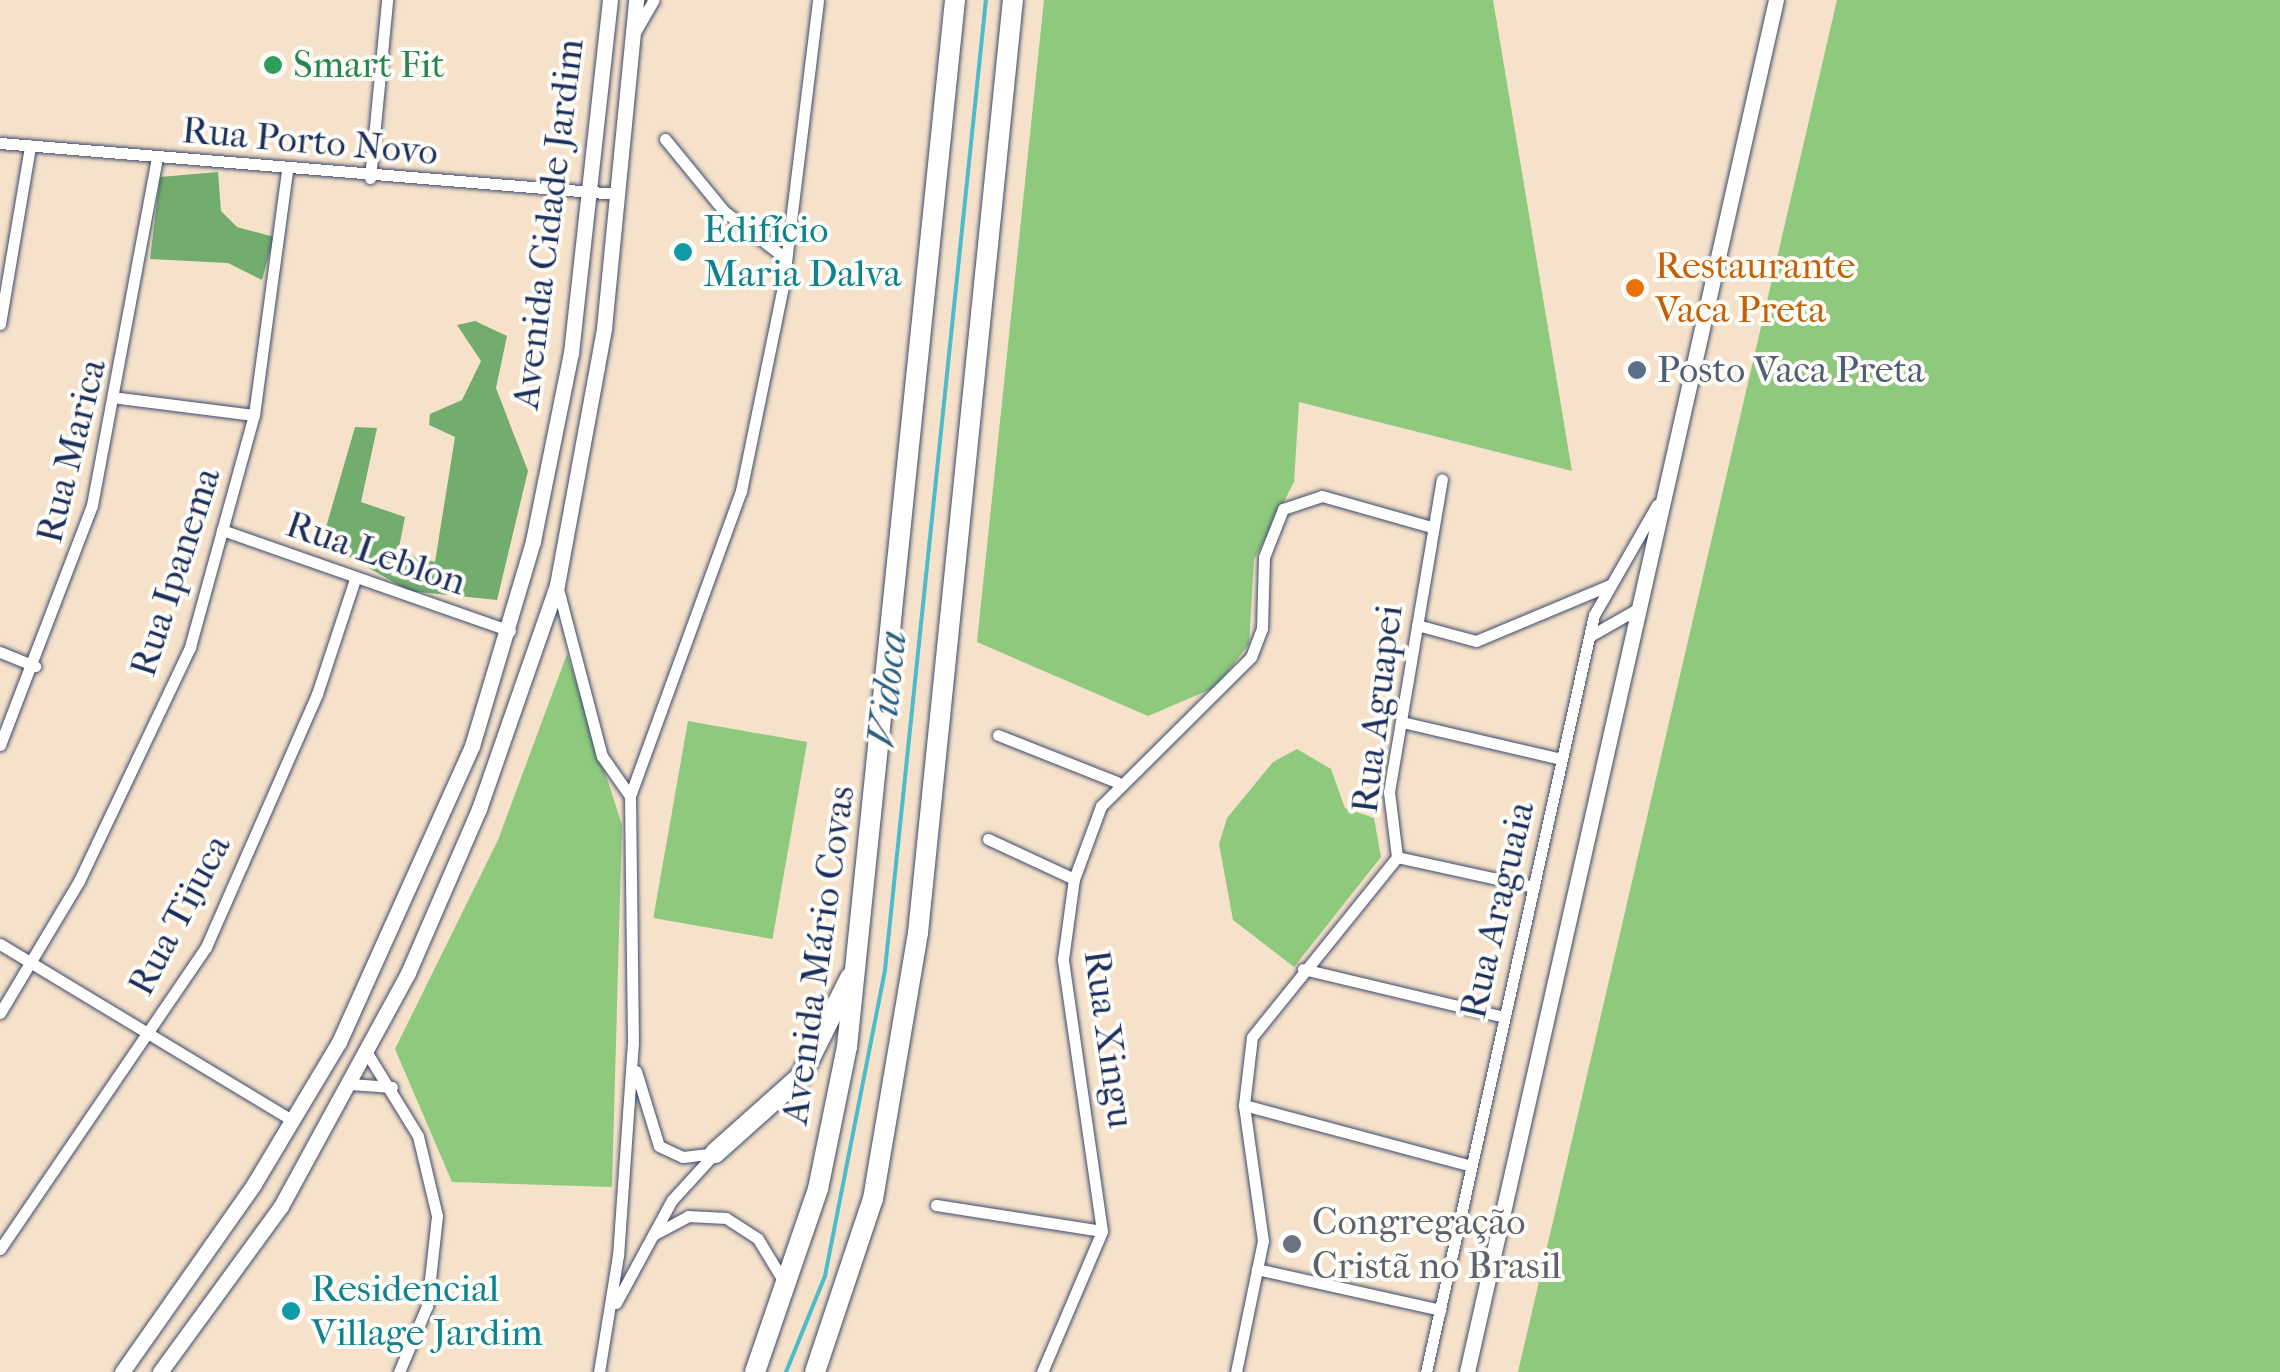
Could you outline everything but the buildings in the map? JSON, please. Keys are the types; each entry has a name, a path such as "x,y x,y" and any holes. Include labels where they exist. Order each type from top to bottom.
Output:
{"highway":[{"name":"Avenida Mário Covas","path":"755,1372 788,1288 818,1189 860,953 955,0"},
{"path":"815,1372 873,1199 918,934 1013,0"},
{"path":"715,1153 801,1076 860,953"}],"main road":[{"name":"Avenida Cidade Jardim","path":"122,1372 292,1120 380,960 450,803 510,631 571,353 610,0"},
{"name":"Avenida Cidade Jardim","path":"160,1372 254,1248 368,1053 479,809 556,585 604,328 636,0"},
{"path":"1467,1372 1776,0"}],"street":[{"path":"370,178 386,0"},
{"path":"630,42 654,0"},
{"path":"598,1372 610,1314 632,1042 630,796 741,491 785,258 818,0"},
{"path":"665,139 724,210 785,258"},
{"name":"Rua Porto Novo","path":"0,144 370,178 616,194"},
{"path":"0,324 30,146"},
{"name":"Rua Marica","path":"0,745 35,666 119,398 157,158"},
{"name":"Rua Ipanema","path":"0,1013 32,962 190,647 254,415 286,171"},
{"path":"119,398 254,415"},
{"name":"Rua Aguapei","path":"1236,1372 1262,1241 1244,1104 1252,1037 1397,857 1389,792 1417,625 1428,526 1442,479"},
{"name":"Rua Araguaia","path":"1426,1372 1590,636 1610,584 1670,479"},
{"name":"Rua Xingu","path":"1102,1231 1063,959 1074,879 1117,782 1225,692 1251,657 1262,628 1264,558 1282,509 1322,496 1428,526"},
{"name":"Rua Leblon","path":"222,530 510,631"},
{"name":"Rua Tijuca","path":"0,1249 206,947 317,694 354,579"},
{"path":"1417,625 1476,641 1610,584"},
{"path":"556,585 602,756 630,796"},
{"path":"1590,636 1640,608"},
{"path":"0,652 35,666"},
{"path":"1402,722 1561,759"},
{"path":"998,735 1117,782"},
{"path":"988,839 1074,879"},
{"path":"1397,857 1534,888"},
{"path":"0,944 152,1030 292,1120"},
{"path":"1303,969 1504,1016"},
{"path":"632,1042 639,1100 659,1146 683,1157 715,1153"},
{"path":"368,1053 392,1087 418,1136 437,1216 427,1306 399,1372"},
{"path":"350,1084 392,1087"},
{"path":"1244,1104 1470,1166"},
{"path":"610,1314 650,1237 715,1153"},
{"path":"936,1204 1102,1231 1042,1372"},
{"path":"650,1237 688,1216 726,1218 758,1240 788,1288"},
{"path":"1256,1269 1440,1310"}],"green space":[{"path":"1044,0 1493,0 1572,471 1299,402 1294,482 1254,560 1249,644 1216,687 1148,716 977,642"},
{"path":"1837,0 2280,0 2280,1372 1518,1372"},
{"path":"218,172 221,211 237,227 274,237 262,280 228,263 150,259 160,177"},
{"path":"475,321 507,336 496,388 528,471 497,600 409,591 322,541 355,427 377,428 361,502 405,517 398,552 435,562 455,437 429,425 430,414 462,400 481,361 457,325"},
{"path":"567,654 622,825 612,1187 452,1182 395,1049 498,840"},
{"path":"688,721 807,742 772,939 653,918"},
{"path":"1297,749 1331,769 1345,808 1374,818 1381,857 1294,967 1233,920 1219,844 1227,818 1273,762"}],"waterway":[{"name":"Vidoca","path":"786,1372 825,1276 885,970 986,0"}],"place":[{"name":"Smart Fit","path":"273,65"},
{"name":"Edifício Maria Dalva","path":"683,252"},
{"name":"Restaurante Vaca Preta","path":"1635,288"},
{"name":"Posto Vaca Preta","path":"1637,370"},
{"name":"Congregação Cristã no Brasil","path":"1292,1244"},
{"name":"Residencial Village Jardim","path":"291,1311"}]}
